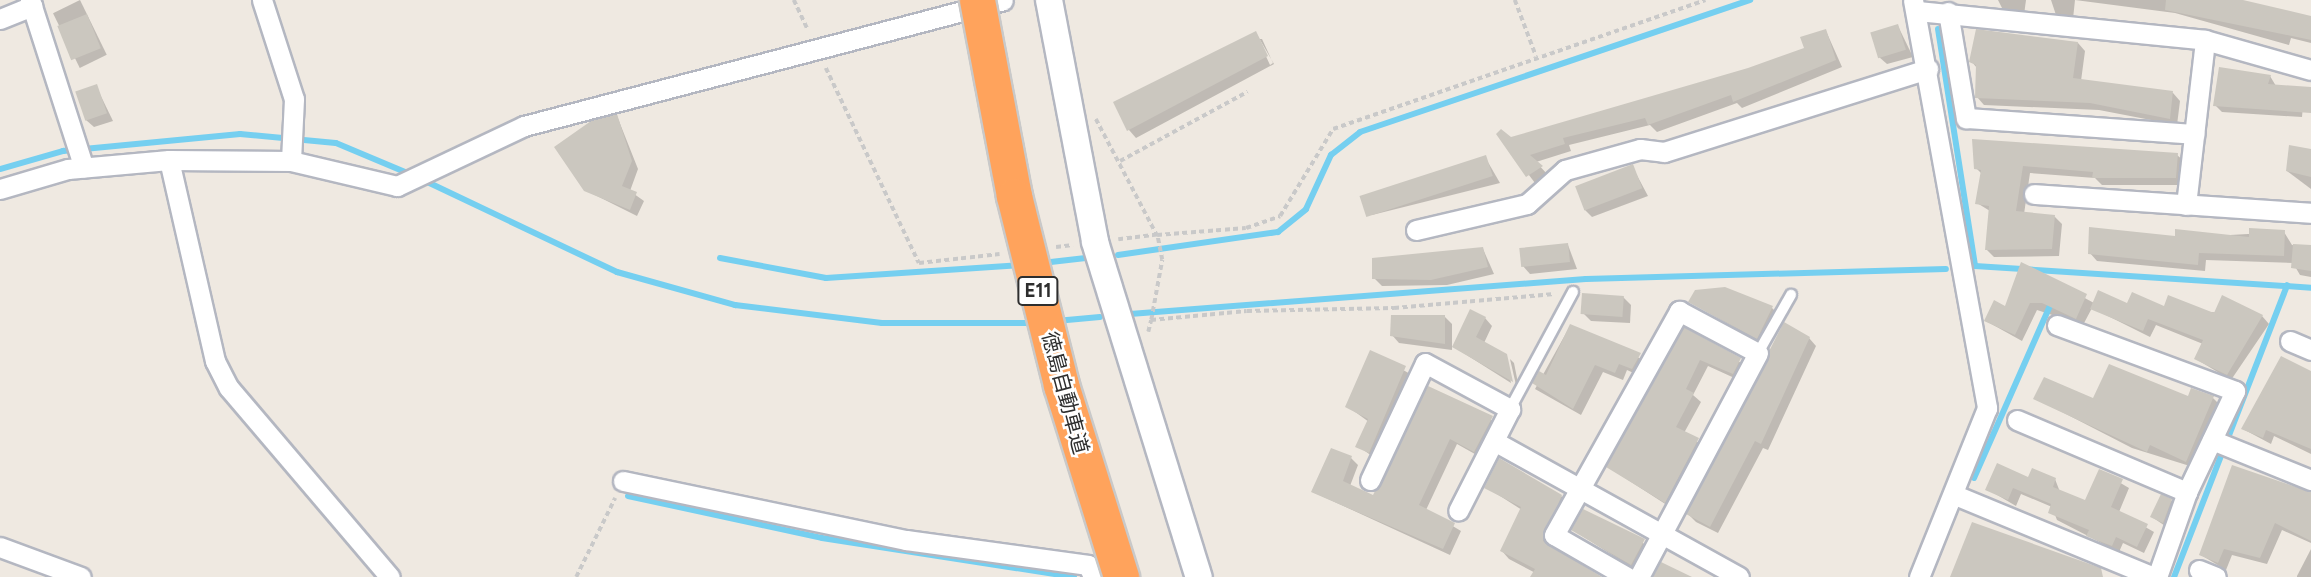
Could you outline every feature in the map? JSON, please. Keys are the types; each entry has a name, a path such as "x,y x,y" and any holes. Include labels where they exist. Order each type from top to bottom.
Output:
{"highway":[{"name":"徳島自動車道","path":"977,0 1014,196 1061,385 1121,577"}],"street":[{"path":"262,0 294,99 295,123 291,154"},
{"path":"0,189 84,168 169,160 291,154 397,186 524,126 1003,0"},
{"path":"1049,0 1087,204 1133,381 1199,577"},
{"path":"0,19 31,3 84,168"},
{"path":"1919,577 1955,495 1987,408 1915,6 1948,12 2205,40 2311,70"},
{"path":"1948,12 1966,118 2194,134"},
{"path":"2186,205 2205,40"},
{"path":"1416,230 1527,204 1565,170 1640,149 1664,152 1928,69"},
{"path":"169,160 215,361 229,388 390,577"},
{"path":"2034,194 2311,213"},
{"path":"1628,577 1554,535 1679,311 1758,353 1639,577"},
{"path":"1955,495 2156,577 2188,492 2235,391 2057,325"},
{"path":"2290,341 2311,350"},
{"path":"1370,480 1425,363 1510,409 1458,510"},
{"path":"2017,420 2188,492"},
{"path":"2212,440 2311,480"},
{"path":"1494,441 1739,577"},
{"path":"624,481 906,540 1115,577"},
{"path":"0,547 81,577"}],"lane":[{"path":"1510,409 1573,292"},
{"path":"1758,353 1791,295"}],"path":[{"path":"794,0 817,48"},
{"path":"1515,0 1536,56"},
{"path":"1133,381 1152,318 1162,260 1157,235 1246,228 1280,216 1333,129 1536,56 1705,0"},
{"path":"1120,161 1247,92"},
{"path":"1152,318 1573,292"},
{"path":"576,577 624,481"}],"building":[{"path":"2166,0 2243,0 2311,16 2311,40 2165,10"},
{"path":"87,14 101,48 71,60 57,26"},
{"path":"1898,24 1906,50 1878,58 1870,32"},
{"path":"1826,29 1836,60 1733,102 1731,95 1648,125 1645,118 1563,138 1565,144 1530,155 1543,166 1526,177 1496,134 1501,129 1511,137 1748,68 1804,48 1800,37"},
{"path":"1976,29 2078,42 2073,78 2173,91 2170,119 2090,103 1975,98 1976,65 1969,62"},
{"path":"1256,31 1268,56 1127,131 1113,102"},
{"path":"2219,67 2271,75 2268,84 2311,87 2311,113 2213,106"},
{"path":"97,84 107,113 85,121 75,91"},
{"path":"617,114 632,161 622,186 637,192 630,210 584,191 554,147 591,121"},
{"path":"1972,139 2178,153 2176,178 2092,178 2093,172 2023,166 2016,211 2055,215 2052,249 1985,250 1989,206 1975,204 1981,170 1974,169"},
{"path":"2289,145 2311,149 2311,177 2286,171"},
{"path":"1486,155 1493,176 1366,217 1360,196"},
{"path":"1633,164 1642,188 1584,210 1575,186"},
{"path":"2089,227 2175,236 2175,229 2249,237 2249,228 2285,230 2284,256 2199,253 2198,265 2088,254"},
{"path":"1568,243 1570,262 1521,267 1519,248"},
{"path":"2293,244 2311,245 2311,271 2291,268"},
{"path":"1483,247 1488,267 1431,280 1372,279 1372,258"},
{"path":"2021,262 2087,294 2076,319 2042,303 2030,303 2015,335 1984,321 1994,300 2005,306"},
{"path":"1725,287 1773,306 1757,339 1688,302 1695,290"},
{"path":"2098,290 2127,303 2132,292 2164,306 2168,295 2214,313 2222,295 2263,315 2227,375 2194,359 2203,340 2148,319 2143,331 2090,309"},
{"path":"1582,293 1624,296 1622,317 1581,314"},
{"path":"1470,309 1486,317 1476,337 1507,354 1513,382 1452,347"},
{"path":"1391,315 1445,315 1445,344 1390,336"},
{"path":"1784,322 1810,337 1761,444 1755,441 1710,527 1686,514"},
{"path":"1570,324 1641,353 1632,369 1619,364 1615,373 1595,365 1573,409 1532,383 1539,371 1546,375"},
{"path":"1684,327 1741,358 1733,374 1700,360 1686,389 1694,393 1676,427 1699,438 1665,503 1606,467"},
{"path":"1370,350 1406,366 1369,453 1355,447 1368,419 1345,407"},
{"path":"2281,356 2311,371 2311,449 2266,430 2263,438 2241,429"},
{"path":"2109,364 2188,396 2191,388 2214,396 2186,462 2150,445 2147,452 2033,399 2044,377 2093,398"},
{"path":"1428,386 1493,416 1474,452 1450,439 1419,505 1455,523 1443,549 1311,492 1331,448 1352,456 1343,481 1373,495"},
{"path":"1499,458 1562,495 1543,541 1602,577 1530,577 1535,569 1500,551 1521,507 1484,488"},
{"path":"1997,463 2028,477 2032,468 2056,478 2053,487 2085,500 2099,469 2123,479 2111,507 2148,524 2137,547 2116,537 2112,546 2086,536 2089,530 2048,513 2051,504 2013,488 2008,500 1985,490"},
{"path":"2232,465 2311,492 2311,541 2275,523 2260,558 2224,549 2218,563 2199,555"},
{"path":"2161,494 2172,499 2163,523 2150,517"},
{"path":"1583,509 1645,539 1631,565 1571,530"},
{"path":"1972,522 2101,568 2103,577 1950,577"},
{"path":"1661,562 1692,577 1653,577"}],"waterway":[{"path":"1118,255 1278,232 1306,209 1331,155 1360,132 1750,0"},
{"path":"1938,29 1975,266 2311,288"},
{"path":"0,169 63,151 240,134 336,143 412,175"},
{"path":"421,179 617,272 735,305 882,323 1035,323"},
{"path":"720,258 826,278 1020,265"},
{"path":"1042,263 1086,258"},
{"path":"1130,314 1586,279 1946,269"},
{"path":"2174,577 2287,285"},
{"path":"1974,478 2053,299"},
{"path":"1056,321 1100,317"},
{"path":"628,496 822,538 1074,577"}]}
